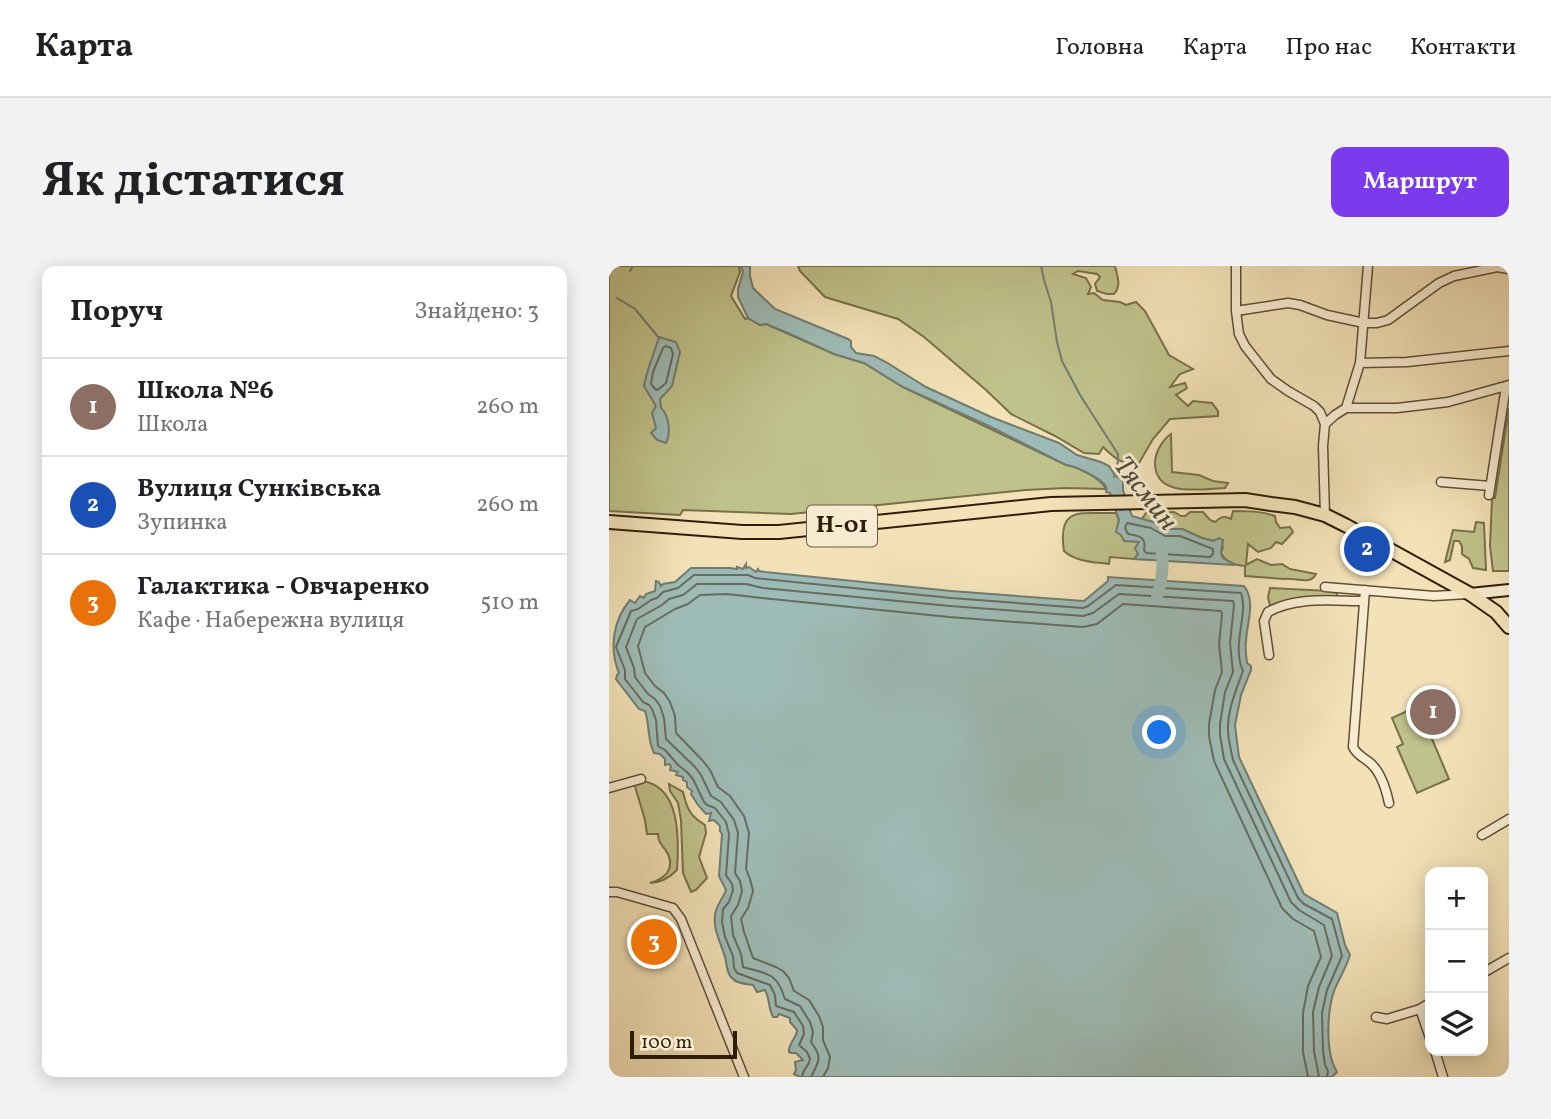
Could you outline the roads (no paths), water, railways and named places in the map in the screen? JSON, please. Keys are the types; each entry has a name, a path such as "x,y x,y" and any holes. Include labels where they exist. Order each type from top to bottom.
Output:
{"main road":[{"name":"Н-01","path":"609,522 779,532 1075,503 1245,500 1295,507 1325,515 1470,594 1496,612 1509,627"}],"street":[{"path":"1236,266 1236,311 1239,334 1245,346 1271,379 1314,406 1325,424 1325,515"},
{"path":"1346,408 1360,363 1368,266"},
{"path":"1236,311 1288,303 1327,316 1377,323 1388,320 1439,283 1454,276 1497,267 1508,268"},
{"path":"1360,363 1407,362 1509,351"},
{"path":"1325,424 1346,408 1397,408 1448,402 1508,386 1490,491 1441,482"},
{"path":"1320,412 1335,415"},
{"path":"1325,587 1434,596 1507,591"},
{"path":"1365,590 1353,747 1356,753 1375,768 1386,789 1389,803"},
{"path":"1496,612 1507,591"},
{"path":"1269,655 1265,621 1268,612 1287,604 1310,601 1364,601"},
{"path":"609,788 641,779"},
{"path":"1482,835 1509,819"},
{"path":"613,892 673,908 681,919 744,1077"},
{"path":"1488,970 1509,958"},
{"path":"1375,1017 1387,1019 1425,1006"},
{"path":"1420,1009 1425,1024"},
{"path":"1437,1056 1443,1077"}],"water":[{"name":"Тясмин","path":"741,266 750,266 753,288 775,309 848,339 856,353 874,356 926,387 991,417 1059,443 1077,455 1109,466 1123,481 1123,490 1132,516 1167,529 1182,529 1213,541 1219,538 1223,540 1223,558 1235,565 1134,559 1138,554 1135,548 1139,542 1124,541 1116,532 1119,520 1110,493 1106,492 1106,487 1099,480 903,387 864,363 834,354 748,318 738,297 743,272"},
{"path":"659,337 676,342 680,352 672,386 660,399 668,424 666,443 657,440 651,433 656,428 652,413 656,406 644,386"},
{"path":"746,564 746,568 756,572 758,569 765,572 951,591 1084,601 1108,581 1108,577 1244,586 1250,598 1246,649 1247,663 1251,670 1241,695 1235,725 1239,757 1304,894 1337,913 1350,955 1334,991 1330,1010 1330,1054 1337,1072 1332,1077 800,1077 794,1074 795,1062 803,1060 796,1053 789,1052 797,1030 790,1018 779,1014 773,1017 765,990 757,992 753,985 734,980 730,976 716,931 715,915 726,890 719,876 722,834 720,826 714,820 709,821 711,813 706,814 698,805 683,777 670,770 669,764 665,765 665,759 660,754 654,753 645,711 639,709 616,679 619,673 614,654 614,635 620,616 630,600 635,603 640,596 644,598 646,594 655,591 656,581 661,586 675,582 691,568 743,569"}],"waterway":[{"path":"630,271 633,266"},
{"path":"1041,266 1062,361 1080,395 1118,454 1114,477"},
{"path":"617,298 635,309 659,338"},
{"name":"Тясмин","path":"1157,596 1162,570 1160,545"}],"place":[{"name":"Вулиця Сунківська","path":"1367,549"},
{"name":"Школа №6","path":"1433,712"},
{"name":"Галактика - Овчаренко","path":"654,942"}]}
